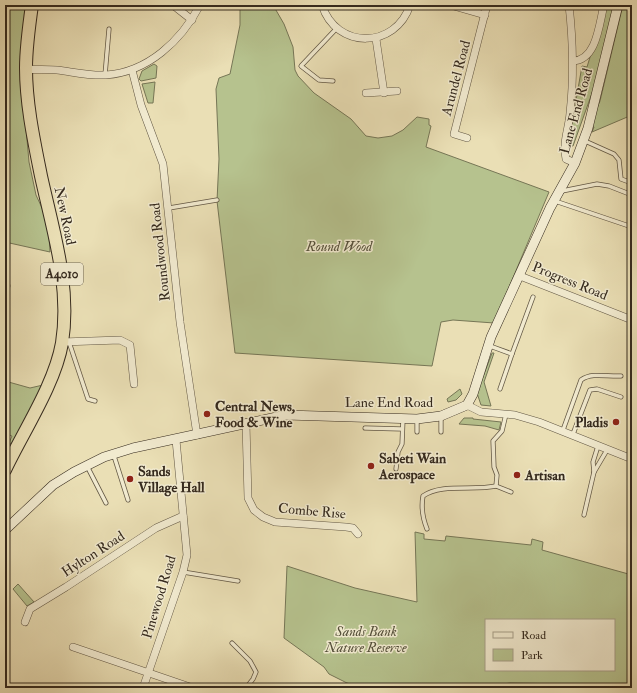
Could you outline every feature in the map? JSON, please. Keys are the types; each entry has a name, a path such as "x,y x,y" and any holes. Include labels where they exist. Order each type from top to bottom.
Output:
{"highway":[{"name":"New Road","path":"5,470 46,389 65,342 63,275 33,132 26,69 32,5"}],"street":[{"path":"173,5 192,20"},
{"path":"26,69 105,75 132,70 153,59 173,42 192,20 200,5"},
{"path":"322,5 336,29 354,37 376,39 395,28 410,5"},
{"path":"450,5 485,15"},
{"name":"Arundel Road","path":"467,138 454,134 487,5"},
{"path":"569,5 573,61 570,113 564,151 566,159 575,163"},
{"path":"573,61 580,61 591,52 604,5"},
{"name":"Lane End Road","path":"5,530 53,485 87,466 113,454 286,415 417,419 441,416 467,405 488,345 554,201 575,163 584,140 618,5"},
{"path":"376,39 384,93"},
{"name":"Roundwood Road","path":"132,70 141,105 163,164 180,322 197,435"},
{"path":"366,93 397,91"},
{"name":"Progress Road","path":"520,276 632,320"},
{"path":"65,342 120,340 130,345 134,384"},
{"path":"467,405 481,412 506,414 539,422 563,430 607,450 632,459"},
{"name":"Combe Rise","path":"246,424 248,498 254,510 262,517 275,522 353,528 358,534"},
{"name":"Pinewood Road","path":"143,688 183,572 187,555 176,440"},
{"name":"Hylton Road","path":"25,622 30,609 156,528 183,516"},
{"path":"74,647 192,688"}],"lane":[{"path":"105,75 109,29"},
{"path":"334,81 319,80 300,66 336,29"},
{"path":"584,140 614,154 619,160 621,179 632,183"},
{"path":"559,192 597,184 609,186 632,195"},
{"path":"168,208 218,200"},
{"path":"554,201 632,227"},
{"path":"500,389 533,297"},
{"path":"65,342 88,399 95,401"},
{"path":"488,345 512,354"},
{"path":"563,430 581,380 586,376 621,376"},
{"path":"573,434 590,390 597,389 621,397"},
{"path":"496,486 497,475 494,467 493,441 502,431 506,414"},
{"path":"441,416 441,432"},
{"path":"396,469 397,455 402,444 403,418"},
{"path":"417,419 417,432"},
{"path":"365,428 402,429"},
{"path":"594,472 593,462 598,446"},
{"path":"584,515 594,472 607,450"},
{"path":"113,454 128,500"},
{"path":"87,466 106,503"},
{"path":"428,529 424,522 421,503 423,496 429,492 448,489 484,489 496,486 511,492"},
{"path":"183,572 238,582"},
{"path":"232,643 250,661 256,672 246,688"}],"green space":[{"path":"5,5 27,5 23,94 29,162 36,195 48,221 50,252 5,242"},
{"name":"Round Wood","path":"240,5 273,5 284,24 293,47 295,70 298,76 314,93 351,119 366,136 378,138 392,136 403,130 417,117 429,119 429,125 431,126 426,147 549,192 494,323 453,320 441,322 432,366 235,353 217,201 219,159 216,89 219,78 230,74 240,25"},
{"path":"606,5 617,5 601,68 573,146 568,146 582,66 587,67"},
{"path":"623,5 632,5 632,115 592,132 594,127 589,127 600,101"},
{"path":"154,64 157,66 156,78 141,81 139,79 142,71"},
{"path":"155,82 153,103 148,103 142,84"},
{"path":"5,263 10,286 5,305"},
{"path":"492,353 494,353 484,382 491,406 481,405 477,393"},
{"path":"5,381 30,388 43,385 13,445 9,443 12,436 5,434"},
{"path":"460,389 462,394 456,400 448,402 447,399"},
{"path":"464,418 501,422 499,430 485,426 459,424"},
{"name":"Sands Bank Nature Reserve","path":"415,532 424,534 424,539 445,541 446,536 531,545 532,539 543,542 542,550 632,575 632,688 571,688 570,684 510,683 477,688 363,688 347,683 329,674 324,667 284,638 287,566 355,588 417,602"},
{"path":"18,584 34,602 27,606 13,589"}],"place":[{"name":"Central News, Food & Wine","path":"207,414"},
{"name":"Pladis","path":"616,422"},
{"name":"Sabeti Wain Aerospace","path":"371,466"},
{"name":"Artisan","path":"517,475"},
{"name":"Sands Village Hall","path":"130,479"}]}
